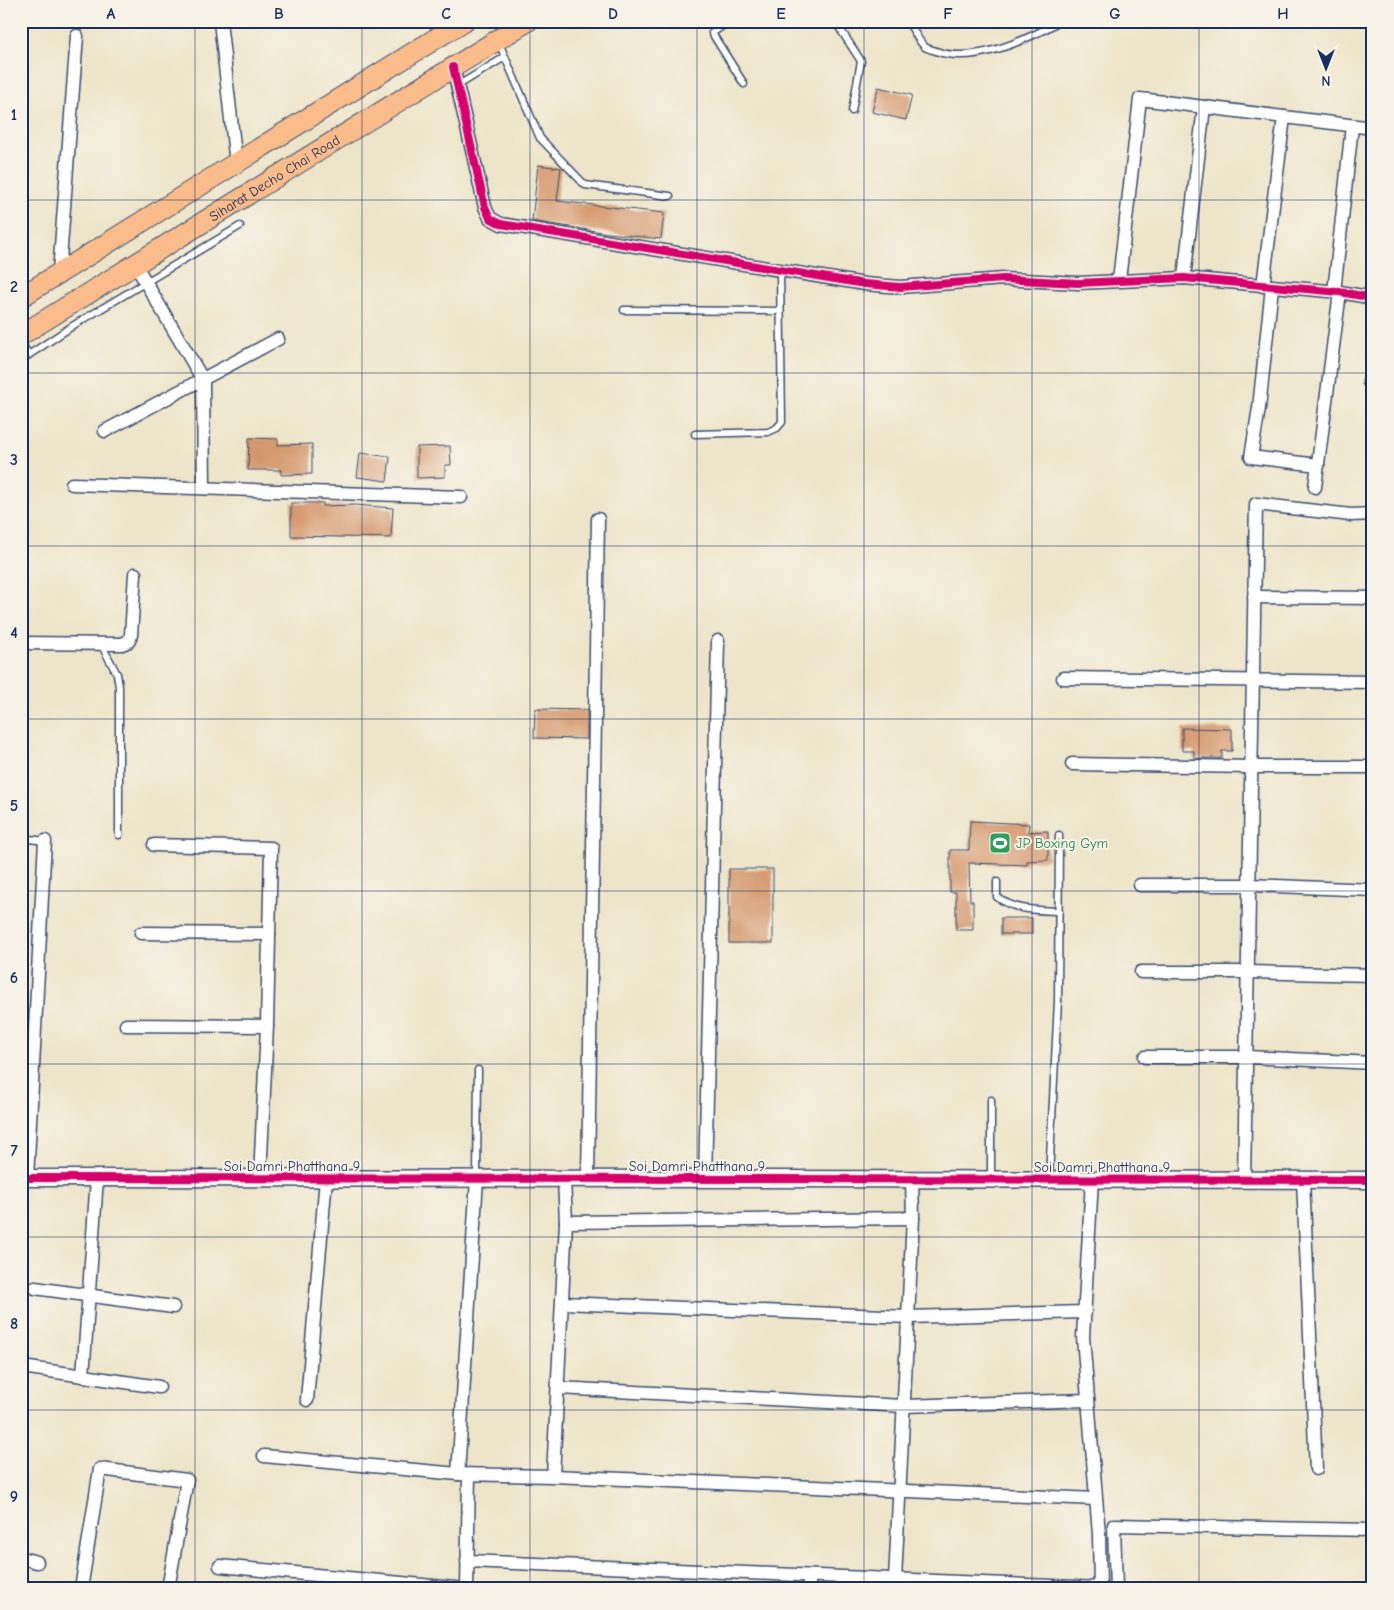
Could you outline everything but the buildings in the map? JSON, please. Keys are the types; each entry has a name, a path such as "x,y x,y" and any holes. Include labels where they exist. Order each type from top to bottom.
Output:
{"main road":[{"path":"21,297 464,21"},
{"name":"Siharat Decho Chai Road","path":"21,335 69,317 135,264 455,77 501,48 528,21"}],"street":[{"path":"220,21 236,164"},
{"path":"59,274 78,36"},
{"path":"455,77 485,207 490,218 500,224 865,284 900,287 1003,279 1078,283 1184,278 1337,292 1373,298"},
{"path":"1119,280 1140,99 1373,128"},
{"path":"1184,278 1204,107"},
{"path":"1284,117 1259,408 1251,457 1318,465"},
{"path":"1315,487 1337,292 1352,126"},
{"path":"135,264 203,380 204,488"},
{"path":"105,431 278,339"},
{"path":"72,484 462,497"},
{"path":"1244,1180 1256,504 1350,515 1373,514"},
{"path":"588,1179 598,519"},
{"path":"21,643 122,644 129,641 135,574"},
{"path":"1254,597 1373,598"},
{"path":"705,1179 718,641"},
{"path":"1063,678 1373,682"},
{"path":"1072,764 1373,767"},
{"path":"24,1178 45,841"},
{"path":"154,845 271,848 267,1026 260,1178"},
{"path":"1140,885 1249,885 1373,890"},
{"path":"141,933 269,934"},
{"path":"1141,972 1373,975"},
{"path":"126,1025 267,1026"},
{"path":"1145,1057 1247,1057 1373,1063"},
{"name":"Soi Damri Phatthana 9","path":"24,1178 1373,1180"},
{"path":"83,1376 97,1178"},
{"path":"307,1400 326,1178"},
{"path":"220,1566 466,1589 464,1474 477,1178"},
{"path":"553,1476 566,1222 564,1179"},
{"path":"895,1580 913,1218 912,1179"},
{"path":"467,1561 809,1582 895,1580 1100,1588 1099,1534 1083,1337 1092,1180"},
{"path":"1303,1180 1316,1469"},
{"path":"566,1222 913,1218"},
{"path":"35,1288 172,1307"},
{"path":"563,1303 908,1317 1085,1312"},
{"path":"29,1368 159,1387"},
{"path":"558,1388 904,1406 1088,1400"},
{"path":"264,1456 464,1474 553,1476 1096,1499"},
{"path":"81,1589 100,1469 187,1480 168,1589"},
{"path":"1116,1589 1114,1525 1373,1530"},
{"path":"21,1558 37,1562"}],"lane":[{"path":"718,21 721,27 712,33 744,84"},
{"path":"835,21 861,61 852,111"},
{"path":"908,21 925,47 943,54 965,56 989,52 1042,32 1060,21"},
{"path":"501,48 540,138 585,185 670,196"},
{"path":"21,360 29,355 69,317 146,281 240,226"},
{"path":"695,434 768,432 777,428 782,422 780,270"},
{"path":"624,310 780,311"},
{"path":"21,343 29,355"},
{"path":"102,644 117,674 119,687 119,835"},
{"path":"1049,1180 1058,1001 1059,835"},
{"path":"21,838 45,841"},
{"path":"997,882 997,897 1012,906 1029,910 1059,911"},
{"path":"477,1178 478,1070"},
{"path":"991,1100 991,1180"}],"cycle path":[{"path":"453,67 485,207 490,218 501,224 865,284 900,287 1003,279 1078,283 1184,278 1340,292 1373,298"},
{"path":"21,1178 1373,1180"}],"place":[{"name":"JP Boxing Gym","path":"1000,843"}]}
